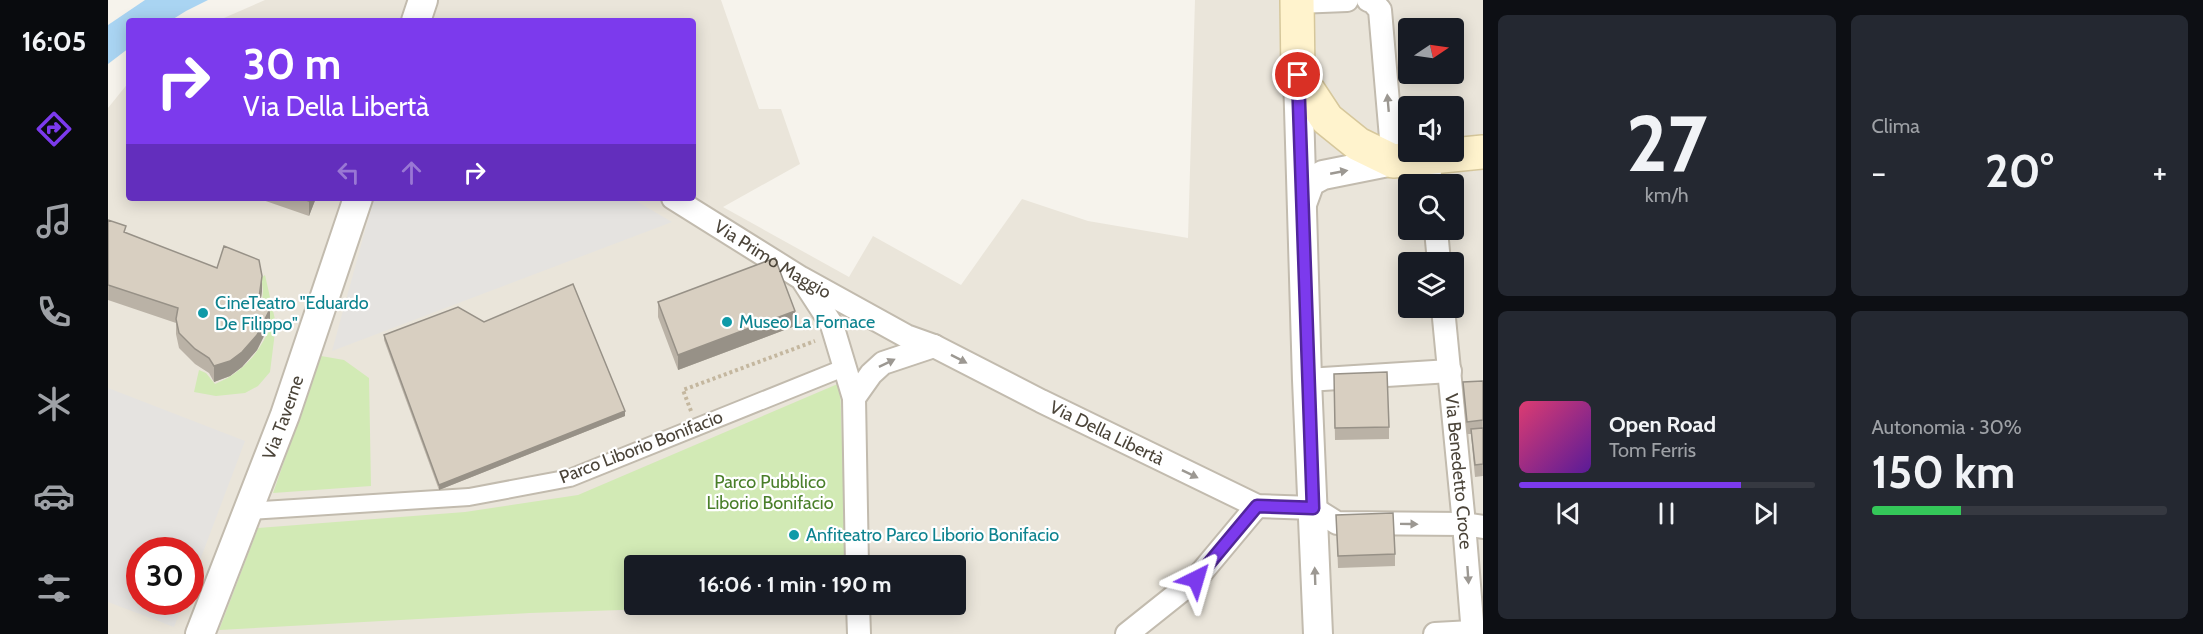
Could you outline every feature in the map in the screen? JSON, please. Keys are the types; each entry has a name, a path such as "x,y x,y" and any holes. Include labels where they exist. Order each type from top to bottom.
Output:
{"main road":[{"path":"1298,1 1298,75 1327,119 1358,144 1393,161 1430,171 1483,152"}],"street":[{"path":"417,18 423,0"},
{"path":"1298,1 1347,0"},
{"path":"1302,204 1310,182 1323,175 1393,161 1378,1"},
{"path":"1298,75 1307,380 1318,634"},
{"name":"Via Taverne","path":"200,634 285,415 357,201"},
{"name":"Via Primo Maggio","path":"678,201 801,278 906,336"},
{"path":"801,278 832,325 854,398 857,555"},
{"name":"Via Benedetto Croce","path":"1444,318 1474,526 1472,633"},
{"name":"Via Della Libertà","path":"906,336 934,346 1257,506 1313,508"},
{"path":"854,398 870,374 883,363 934,346"},
{"name":"Parco Liborio Bonifacio","path":"248,511 480,494 570,478 846,368"},
{"path":"1307,380 1450,371"},
{"path":"1127,634 1196,579 1257,506"},
{"path":"1313,508 1337,523 1474,526"},
{"path":"858,615 859,634"},
{"path":"1435,634 1472,633"}],"path":[{"path":"697,427 683,390 835,334"}],"shaded area":[{"path":"265,0 721,0 759,109 781,109 800,164 723,207 849,277 873,236 961,285 1022,199 1088,221 1188,238 1195,0 1483,0 1483,634 108,634 108,108 126,86 126,201 696,201 696,18 224,18"},
{"path":"373,201 636,201 672,222 332,351"},
{"path":"108,388 245,441 204,550 204,537 126,537 126,609 108,602"},
{"path":"142,615 179,615 174,627"}],"green space":[{"path":"265,275 276,324 270,372 258,386 245,393 216,396 194,392 199,370 206,373 215,384 243,367 263,343 272,323 261,319 263,290 261,278"},
{"path":"321,356 344,360 369,378 371,486 273,493"},
{"name":"Parco Pubblico Liborio Bonifacio","path":"840,383 846,555 624,555 624,610 219,630 258,528 465,512 578,495"}],"water":[{"path":"145,0 208,0 175,18 126,18 126,50 108,64 108,25"}],"building":[{"name":"CineTeatro \"Eduardo De Filippo\"","path":"108,220 126,226 124,232 217,268 224,246 259,260 262,276 258,305 270,309 257,335 242,352 230,361 214,366 209,358 195,349 179,333 176,319 178,308 108,285"},
{"name":"Museo La Fornace","path":"775,258 795,311 678,355 658,302"},
{"path":"573,284 625,411 439,485 384,335 458,307 484,322"},
{"path":"1387,372 1389,427 1335,428 1334,374"},
{"path":"1483,381 1483,420 1467,422 1463,382"},
{"path":"1483,428 1483,464 1475,465 1471,429"},
{"path":"1393,513 1395,554 1338,556 1336,515"}],"place":[{"name":"CineTeatro \"Eduardo De Filippo\"","path":"203,313"},
{"name":"Museo La Fornace","path":"727,322"},
{"name":"Anfiteatro Parco Liborio Bonifacio","path":"794,535"}],"route":[{"path":"1196,579 1257,506 1313,508 1298,75"}]}
